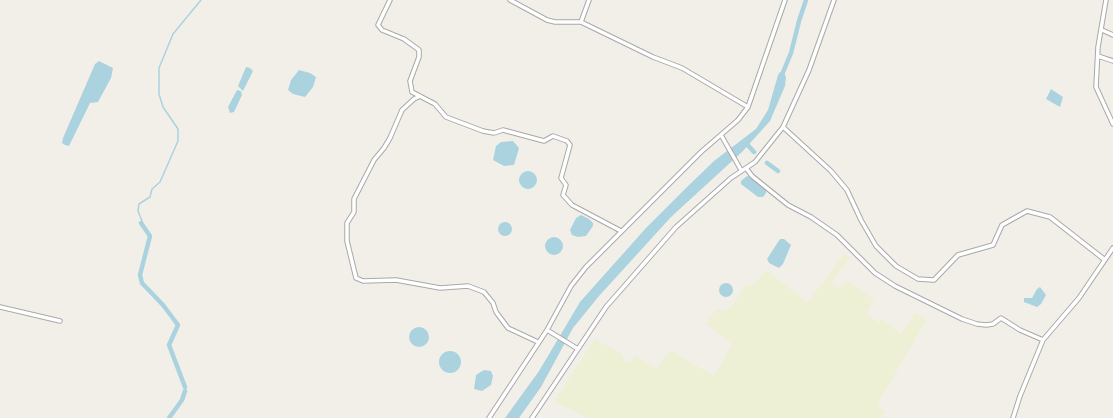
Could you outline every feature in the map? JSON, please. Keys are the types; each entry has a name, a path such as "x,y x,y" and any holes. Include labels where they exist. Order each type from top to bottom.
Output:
{"street":[{"path":"390,0 378,25 382,30 404,39 419,50 419,57 410,81 412,92 435,104 446,117 483,131 494,133 503,130 544,142 553,136 567,141 570,145 561,178 566,185 563,194 572,205 621,231"},
{"path":"510,0 547,20 555,22 581,22 653,57 682,68 748,107"},
{"path":"581,22 589,0"},
{"path":"489,418 547,330 571,286 586,267 621,231 738,120 748,107 785,0"},
{"path":"532,418 606,307 676,227 741,170 755,162 784,127 809,70 834,0"},
{"path":"1106,0 1098,56 1097,92 1113,124"},
{"path":"1102,30 1113,35"},
{"path":"1098,56 1113,61"},
{"path":"420,96 414,99 402,110 387,143 374,160 354,199 354,212 347,223 347,241 356,278 363,281 396,280 440,288 468,286 484,292 493,303 496,312 508,328 538,342"},
{"path":"784,127 831,171 847,190 861,220 876,246 896,266 918,279 934,280 958,255 993,245 1002,225 1027,211 1050,217 1105,260"},
{"path":"720,136 741,170"},
{"path":"746,168 752,176 788,205 811,217 837,235 875,273 895,286 962,319 977,324 986,325 993,324 1001,318 1020,330 1043,340"},
{"path":"1013,418 1020,396 1043,340 1079,298 1113,248"},
{"path":"0,307 60,321"},
{"path":"547,330 578,348"}],"green space":[{"path":"844,254 850,257 832,282 839,288 847,280 874,299 867,313 879,323 882,319 901,334 915,313 927,319 877,405 885,412 881,418 587,418 554,401 595,339 622,354 623,358 630,363 635,355 657,368 670,350 714,376 732,344 706,324 716,309 725,312 732,305 746,285 753,285 766,270 808,302"}],"water":[{"path":"99,61 113,68 111,78 98,102 90,103 69,146 65,145 62,143 63,138 95,64"},
{"path":"246,67 253,71 243,91 238,86"},
{"path":"299,70 310,73 316,77 313,87 305,97 293,94 288,90 291,80"},
{"path":"780,72 784,73 786,77 785,86 770,121 742,152 671,217 599,296 573,328 541,387 519,418 505,418 539,371 580,302 646,228 686,188 714,161 756,129 768,110"},
{"path":"1051,89 1063,97 1060,107 1046,99"},
{"path":"237,90 241,91 242,95 234,112 230,113 228,107"},
{"path":"513,141 519,148 514,165 504,166 493,160 496,146 501,142"},
{"path":"528,171 534,174 537,180 534,186 528,189 522,186 519,180 522,174"},
{"path":"747,176 751,177 766,189 766,193 763,197 758,197 741,184 741,181"},
{"path":"581,215 589,219 593,223 593,226 586,236 578,237 572,235 570,230 576,218"},
{"path":"502,222 508,222 512,226 512,232 508,236 502,236 498,232 498,226"},
{"path":"550,237 558,237 563,242 561,253 558,255 550,255 545,250 545,242"},
{"path":"780,239 784,239 791,245 783,264 779,268 769,263 767,259"},
{"path":"723,283 729,283 733,287 733,293 729,297 723,297 719,293 719,287"},
{"path":"1040,287 1046,295 1041,304 1037,307 1024,302 1024,298 1032,298 1037,289"},
{"path":"419,327 426,330 429,337 426,344 419,347 412,344 409,337 412,330"},
{"path":"446,351 454,351 461,358 461,366 454,373 446,373 439,366 439,358"},
{"path":"484,370 491,371 493,376 491,385 482,391 474,389 476,375"}],"waterway":[{"path":"144,226 138,211 139,204 150,197 152,189 160,182 178,141 178,129 163,107 159,94 159,68 173,34 201,0"},
{"path":"781,77 791,53 806,0"},
{"path":"745,142 754,152"},
{"path":"767,163 778,171"},
{"path":"141,223 150,236 140,275 142,283 163,305 178,325 169,345 185,387"},
{"path":"169,418 182,400 185,391"}]}
